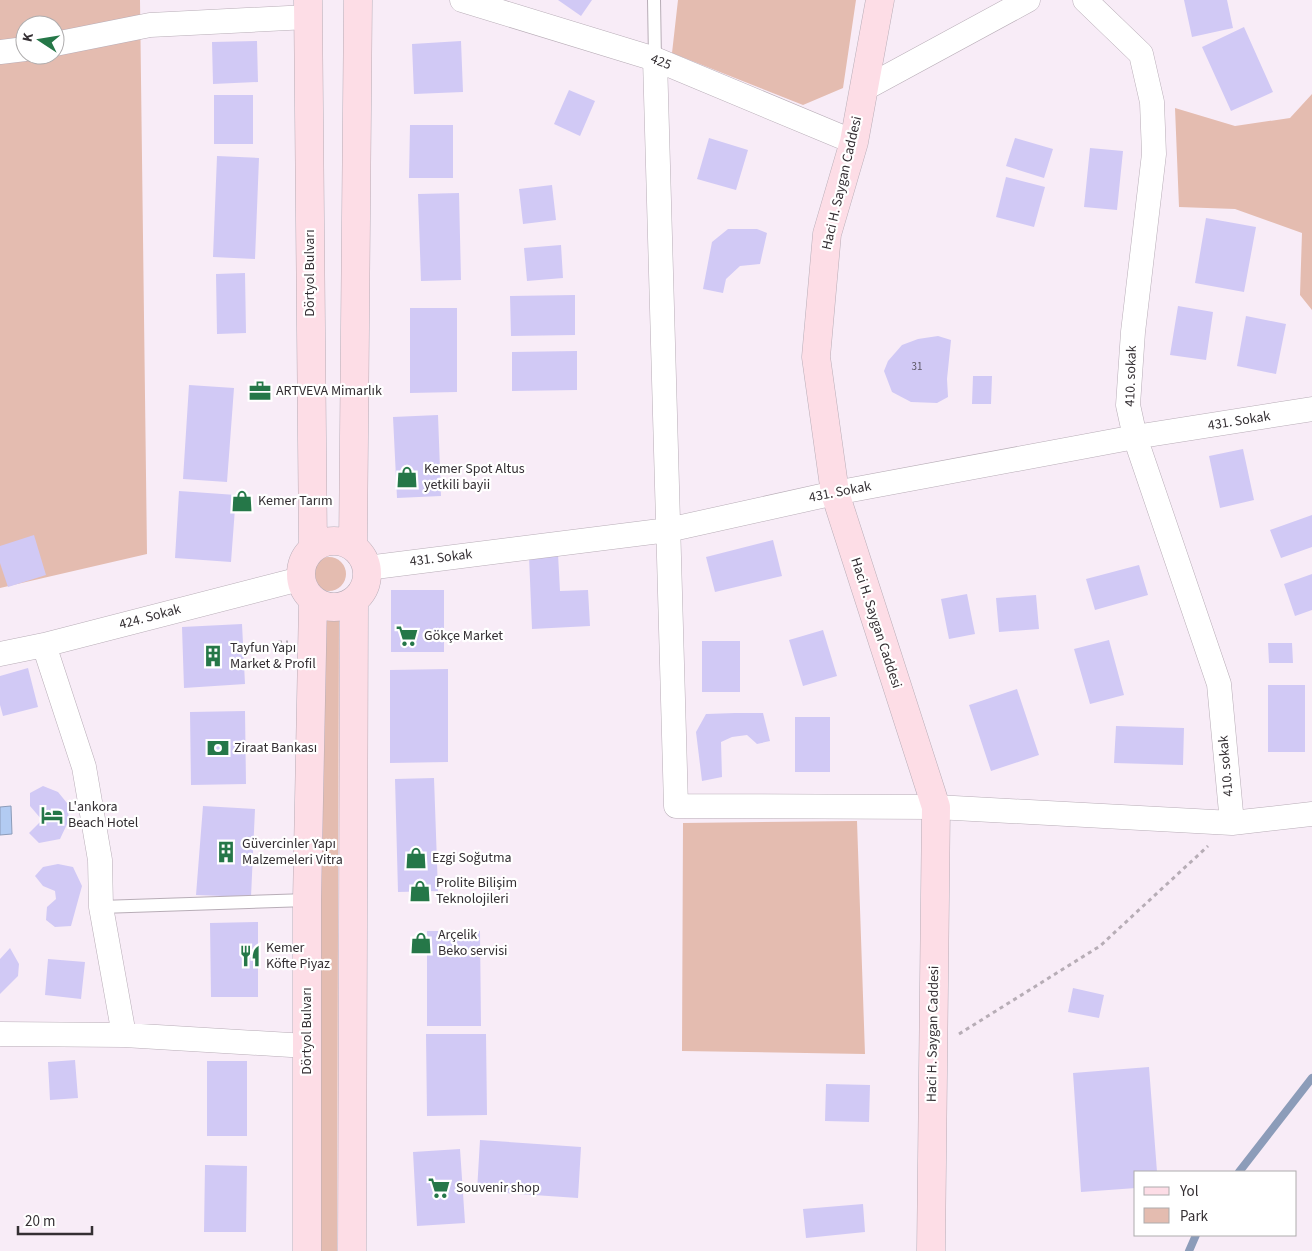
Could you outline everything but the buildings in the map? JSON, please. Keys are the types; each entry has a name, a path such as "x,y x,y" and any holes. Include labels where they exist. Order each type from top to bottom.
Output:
{"main road":[{"path":"358,0 360,557 366,587 354,602 334,608 313,602 300,579 302,561 313,547 333,540 360,557"},
{"name":"Haci H. Saygan Caddesi","path":"880,0 854,142 827,234 816,357 834,493 936,807 931,1251"},
{"name":"Dörtyol Bulvarı","path":"308,8 313,547"},
{"name":"Dörtyol Bulvarı","path":"307,1251 307,900 313,602"},
{"path":"352,1251 354,602"}],"street":[{"name":"425","path":"462,0 498,6 655,59 854,142"},
{"path":"864,89 1028,0"},
{"name":"410. sokak","path":"1085,0 1141,54 1152,102 1154,154 1133,332 1128,405 1135,437 1219,684 1232,824"},
{"path":"65,42 150,25 308,8"},
{"path":"0,52 15,50"},
{"path":"655,59 676,806 936,807 1232,824 1312,814"},
{"name":"431. Sokak","path":"360,557 668,530 834,493 1135,437 1312,409"},
{"name":"424. Sokak","path":"0,654 44,645 300,579"},
{"path":"44,645 84,768 100,860 101,907 124,1035"},
{"path":"0,1034 124,1035 307,1046"}],"lane":[{"path":"654,0 655,59"},
{"path":"101,907 307,900"}],"path":[{"path":"933,1051 1100,946 1232,824"}],"green space":[{"path":"0,0 140,0 147,554 0,588"},
{"path":"678,0 856,0 843,88 803,105 672,53"},
{"path":"1312,94 1312,310 1300,295 1302,233 1235,209 1179,207 1175,108 1235,126 1290,118"},
{"path":"329,557 336,558 341,562 345,567 345,581 341,586 336,590 329,591 322,590 317,586 313,581 312,574 313,567 317,562 322,558"},
{"path":"318,617 339,617 337,1251 319,1251"},
{"path":"857,821 865,1054 682,1051 683,823"}],"water":[{"path":"11,806 12,834 0,835 0,807"}],"waterway":[{"path":"1240,1171 1312,1078"},
{"path":"1189,1251 1196,1236"}],"place":[{"name":"ARTVEVA Mimarlık","path":"260,391"},
{"name":"Kemer Spot Altus yetkili bayii","path":"407,477"},
{"name":"Kemer Tarım","path":"242,501"},
{"name":"Gökçe Market","path":"407,636"},
{"name":"Tayfun Yapı Market & Profil","path":"213,656"},
{"name":"Ziraat Bankası","path":"218,748"},
{"name":"L'ankora Beach Hotel","path":"52,815"},
{"name":"Güvercinler Yapı Malzemeleri Vitra","path":"226,852"},
{"name":"Ezgi Soğutma","path":"416,858"},
{"name":"Prolite Bilişim Teknolojileri","path":"420,891"},
{"name":"Arçelik Beko servisi","path":"421,943"},
{"name":"Kemer Köfte Piyaz","path":"250,956"},
{"name":"Souvenir shop","path":"439,1188"}]}
